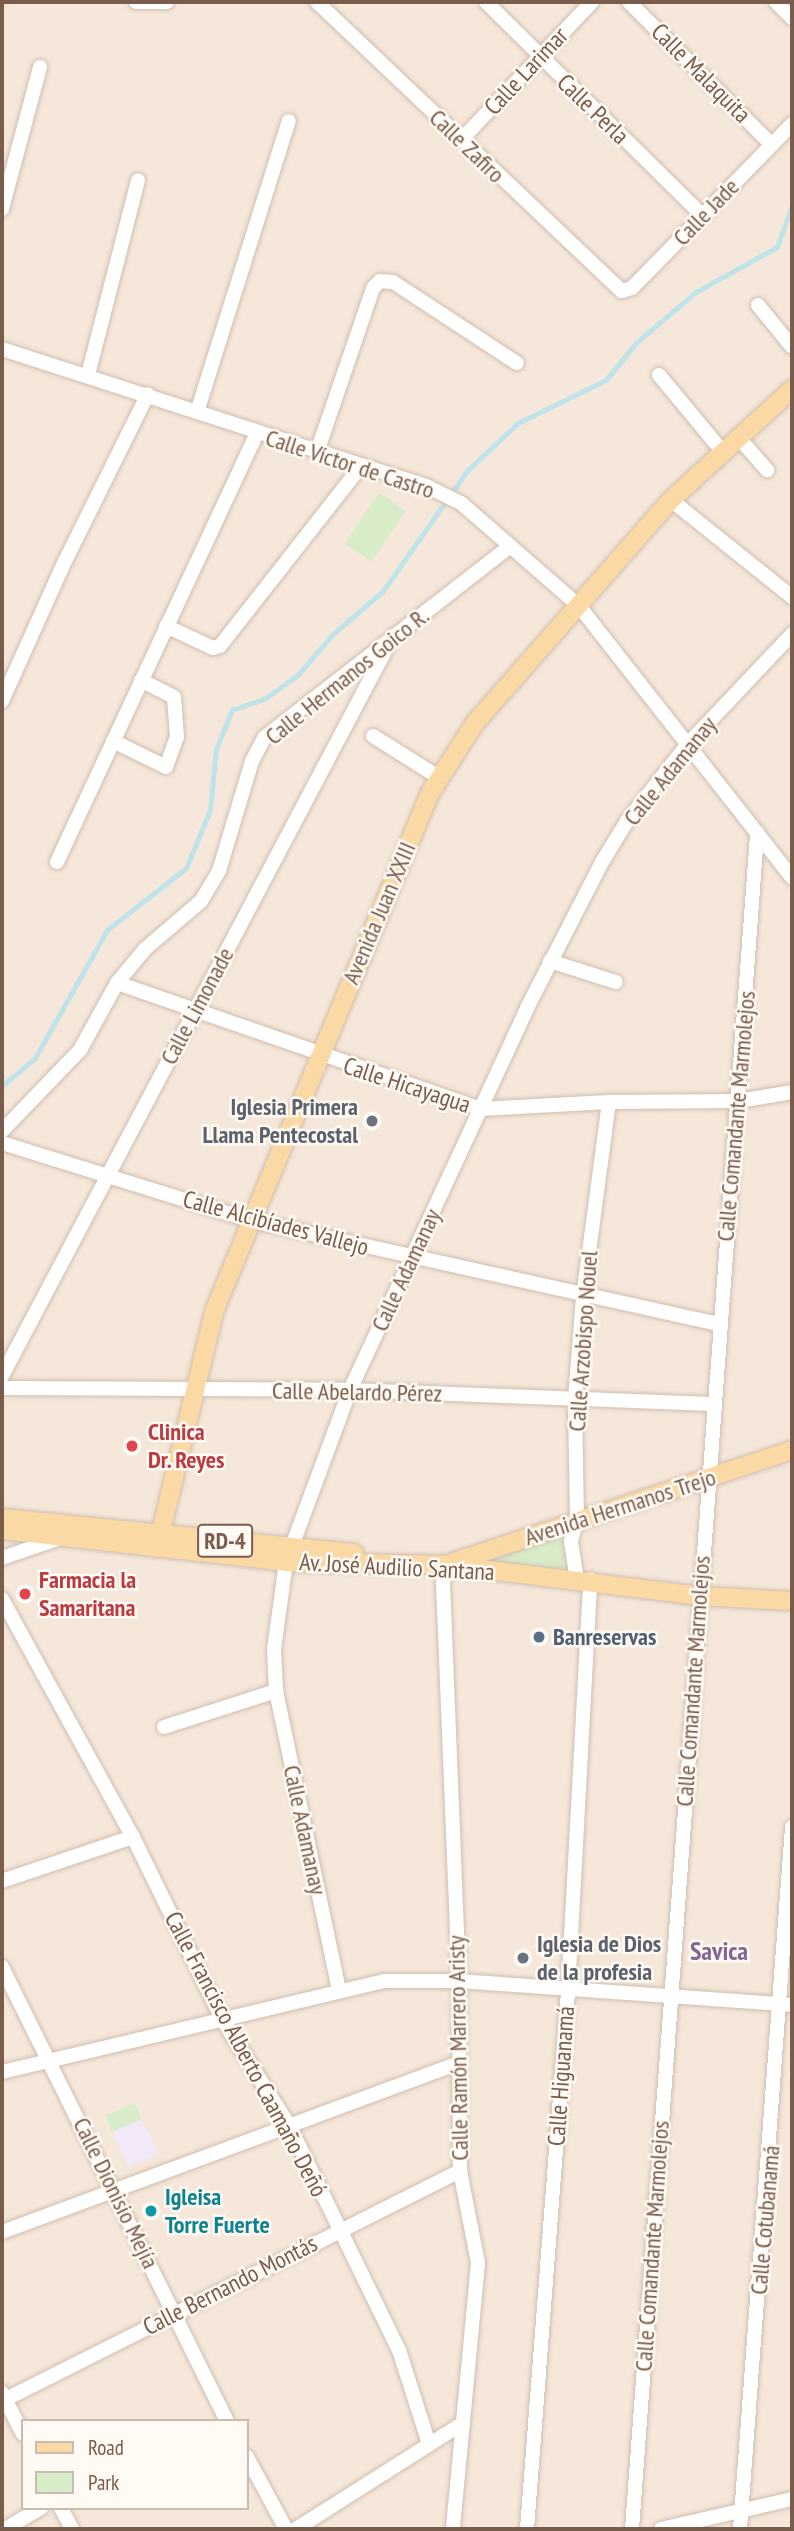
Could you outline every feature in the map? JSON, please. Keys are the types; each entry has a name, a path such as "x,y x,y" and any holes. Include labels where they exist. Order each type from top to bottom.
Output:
{"main road":[{"name":"Avenida Juan XXIII","path":"158,1541 215,1309 248,1220 440,778 475,723 671,500 792,389"},
{"name":"Avenida Hermanos Trejo","path":"447,1564 792,1450"},
{"name":"RD-4","path":"2,1518 158,1541 290,1555 447,1564"},
{"name":"RD-4","path":"2,1530 60,1538 158,1541"},
{"name":"Av. José Audilio Santana","path":"447,1564 699,1595 792,1601"}],"street":[{"path":"136,2 167,2"},
{"name":"Calle Zafiro","path":"317,2 617,289"},
{"name":"Calle Perla","path":"486,2 702,215"},
{"name":"Calle Larimar","path":"461,140 592,2"},
{"name":"Calle Malaquita","path":"629,2 772,145"},
{"path":"776,2 792,18"},
{"path":"2,209 40,67"},
{"path":"197,412 289,121"},
{"name":"Calle Jade","path":"617,289 632,288 792,124"},
{"path":"88,375 138,180"},
{"path":"317,452 373,288 380,281 393,282 517,363"},
{"path":"758,305 792,347"},
{"name":"Calle Víctor de Castro","path":"2,349 148,394 257,433 428,487 461,503 579,606 792,877"},
{"path":"659,375 723,453"},
{"path":"2,701 148,394"},
{"path":"57,862 257,433"},
{"path":"739,438 767,470"},
{"path":"166,626 213,648 220,646 361,466"},
{"path":"671,500 792,597"},
{"name":"Calle Hermanos Goico R.","path":"2,1130 80,1050 117,983 145,949 207,891 226,850 252,761 265,737 509,547"},
{"name":"Calle Adamanay","path":"339,1990 276,1691 274,1649 290,1555 351,1390 550,961 627,821 688,744 792,634"},
{"name":"Calle Limonade","path":"2,1376 393,636"},
{"path":"113,741 166,767 177,737 174,697 141,680"},
{"path":"373,736 440,778"},
{"name":"Calle Comandante Marmolejos","path":"632,2529 709,1478 712,1404 740,1101 757,833"},
{"path":"550,961 616,982"},
{"name":"Calle Hicayagua","path":"117,983 318,1055 480,1109 609,1102 740,1101 792,1092"},
{"name":"Calle Arzobispo Nouel","path":"584,1580 571,1541 577,1519 575,1399 583,1297 609,1102"},
{"name":"Calle Alcibíades Vallejo","path":"2,1143 248,1220 583,1297 718,1324"},
{"name":"Calle Abelardo Pérez","path":"2,1388 351,1390 712,1404"},
{"path":"2,1558 60,1538"},
{"name":"Calle Ramón Marrero Aristy","path":"447,1564 443,1583 458,1981 460,2171 478,2263 460,2425 453,2529"},
{"name":"Calle Higuanamá","path":"527,2529 568,1992 584,1580"},
{"name":"Calle Francisco Alberto Caamaño Deñó","path":"2,1599 133,1837 222,2019 290,2127 399,2350 429,2445"},
{"path":"164,1727 276,1691"},
{"name":"Calle Cotubanamá","path":"740,2529 787,2004 792,1826"},
{"path":"2,1881 133,1837"},
{"name":"Calle Dionisio Mejía","path":"2,1967 116,2190 226,2419"},
{"path":"2,2072 385,1981 458,1981 568,1992 787,2004"},
{"path":"2,2232 459,2063"},
{"name":"Calle Bernando Montás","path":"3,2398 460,2171"},
{"path":"3,2398 21,2430"},
{"path":"296,2529 460,2425"},
{"path":"248,2459 285,2529"},
{"path":"662,2529 792,2499"},
{"path":"5,2529 38,2510"},
{"path":"62,2510 72,2529"}],"shaded area":[{"path":"2,2 792,2 792,2529 2,2529"},
{"path":"135,2103 158,2154 129,2167 106,2116"}],"green space":[{"path":"379,493 406,511 371,561 345,544"},
{"path":"577,1519 577,1580 448,1565"},
{"path":"135,2103 142,2120 112,2132 105,2115"}],"waterway":[{"path":"2,1086 35,1058 107,930 186,868 210,810 216,749 232,710 264,699 296,677 332,635 383,591 467,471 518,423 606,380 636,343 696,292 777,247 792,205"}],"place":[{"name":"Iglesia Primera Llama Pentecostal","path":"372,1121"},
{"name":"Clinica Dr. Reyes","path":"132,1446"},
{"name":"Farmacia la Samaritana","path":"25,1594"},
{"name":"Banreservas","path":"539,1637"},
{"name":"Iglesia de Dios de la profesia","path":"523,1958"},
{"name":"Igleisa Torre Fuerte","path":"151,2211"}],"district":[{"name":"Savica","path":"719,1951"}]}
